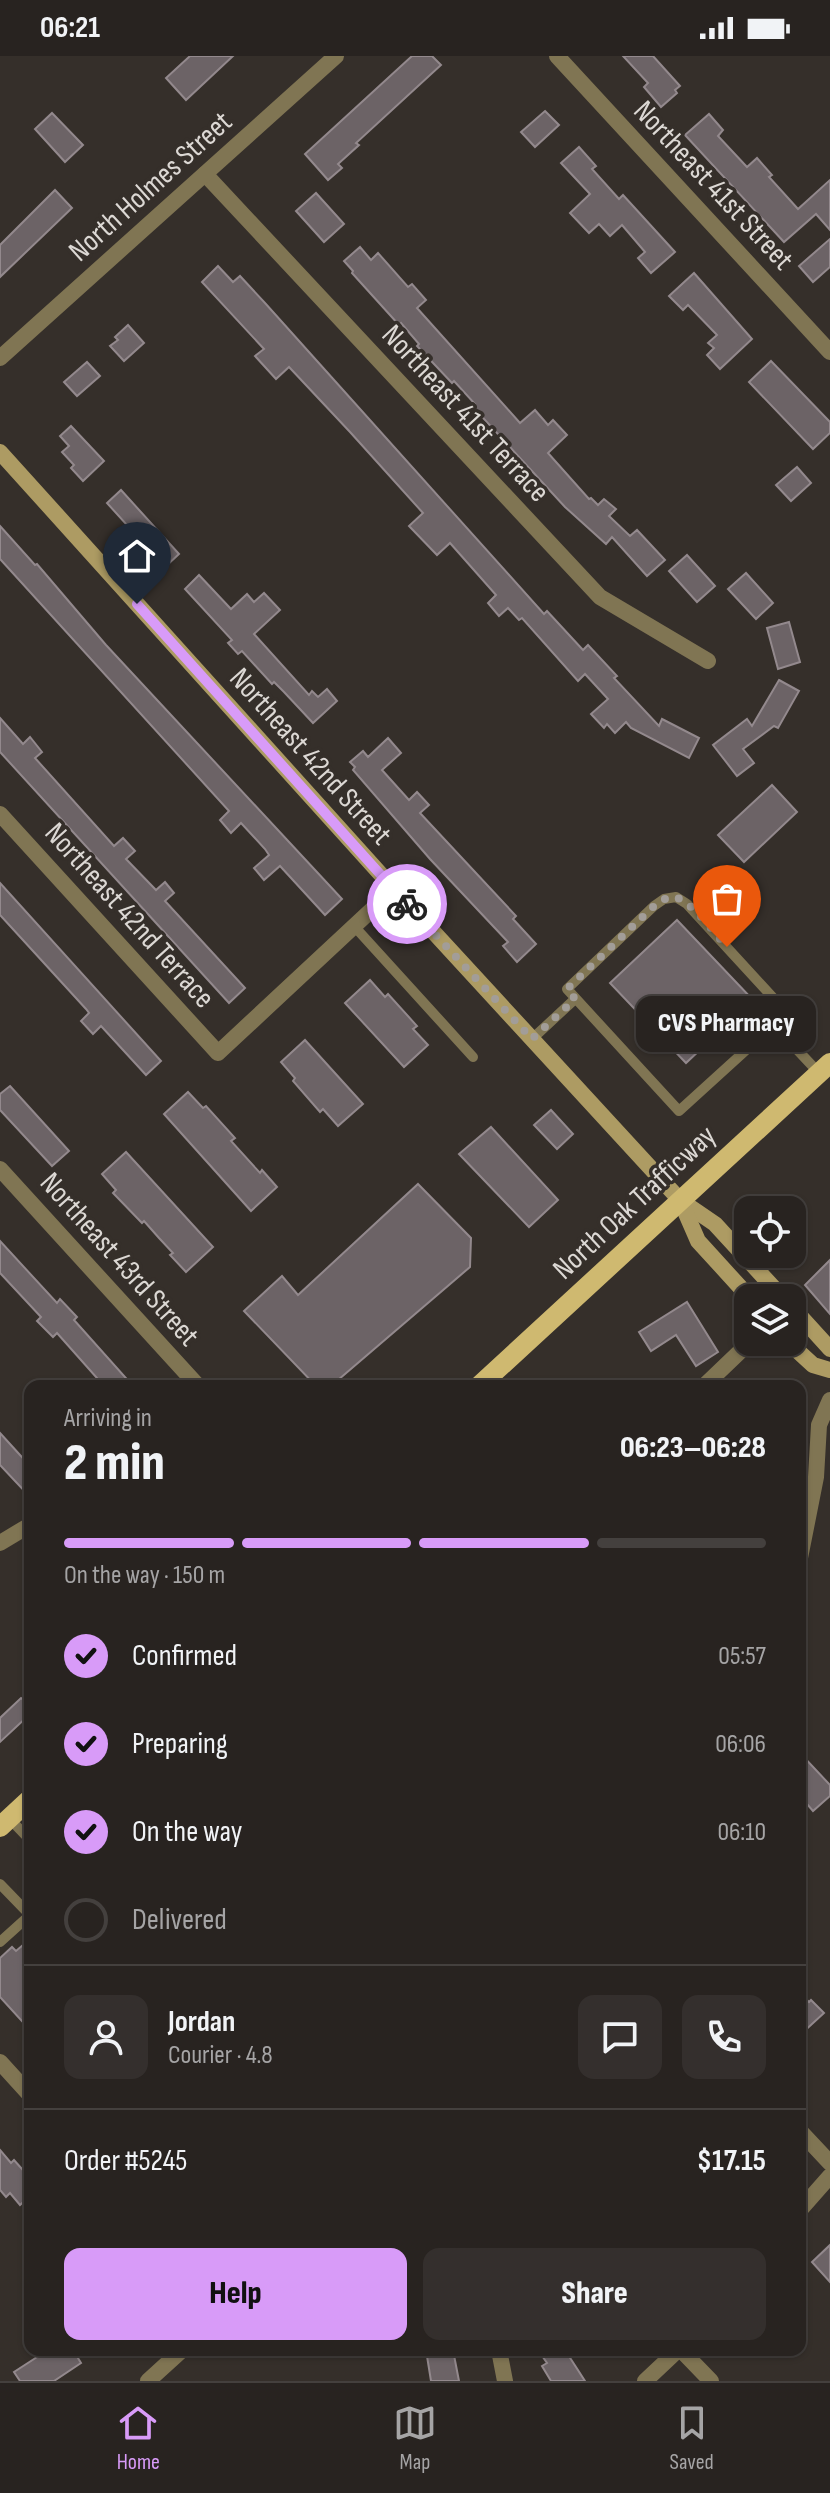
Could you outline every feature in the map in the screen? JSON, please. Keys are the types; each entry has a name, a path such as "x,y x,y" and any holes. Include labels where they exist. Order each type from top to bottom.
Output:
{"main road":[{"name":"Northeast 42nd Street","path":"0,452 394,889 680,1200"},
{"name":"North Oak Trafficway","path":"485,1380 824,1068"},
{"path":"680,1200 698,1241 737,1284"},
{"path":"680,1200 715,1224 770,1284"},
{"path":"806,1322 830,1349"},
{"path":"803,1356 813,1365 830,1370"}],"street":[{"name":"North Holmes Street","path":"0,358 336,56"},
{"name":"Northeast 41st Street","path":"557,56 830,352"},
{"name":"Northeast 41st Terrace","path":"205,174 600,597 708,661"},
{"name":"Northeast 42nd Terrace","path":"0,814 218,1053 354,926"},
{"path":"354,926 394,889"},
{"name":"Northeast 43rd Street","path":"0,1169 193,1380"},
{"path":"710,1380 735,1356"},
{"path":"806,1528 816,1477 819,1425 830,1400"},
{"path":"3,1536 24,1527"},
{"path":"0,2062 24,2088"},
{"path":"806,2137 830,2163"},
{"path":"806,2203 830,2176"},
{"path":"148,2381 175,2356"},
{"path":"500,2356 505,2381"},
{"path":"645,2381 673,2356"},
{"path":"686,2356 711,2381"}],"lane":[{"path":"676,897 687,904 787,1013 774,1025 679,1111 567,989 654,906 664,899 676,897"},
{"path":"354,926 473,1057"},
{"path":"532,1039 575,999"},
{"path":"774,1025 824,1068"},
{"path":"11,1814 24,1832"},
{"path":"0,1884 24,1909"},
{"path":"0,1942 24,1920"}],"building":[{"path":"190,56 233,56 186,100 166,78"},
{"path":"412,56 432,56 441,65 356,143 359,145 338,164 342,168 328,180 305,154"},
{"path":"623,56 653,56 680,86 675,90 677,93 661,107 644,87 648,83"},
{"path":"545,111 559,125 535,147 521,132"},
{"path":"52,113 83,145 65,162 35,129"},
{"path":"709,114 723,130 718,136 747,167 757,158 772,175 769,177 798,209 830,180 830,230 816,214 784,242 685,135"},
{"path":"579,147 596,166 592,169 619,199 623,195 675,252 651,273 638,258 645,252 622,225 610,236 599,224 589,233 570,213 590,194 561,163"},
{"path":"55,190 72,208 0,277 0,245"},
{"path":"316,193 344,224 324,242 296,211"},
{"path":"830,239 830,267 813,282 799,266"},
{"path":"360,247 371,260 378,253 408,287 412,284 426,300 417,308 520,423 535,410 548,425 553,420 567,435 548,453 589,499 598,505 604,499 616,509 609,516 630,536 637,530 665,560 647,576 612,537 606,544 565,507 473,407 475,404 417,346 419,344 401,323 399,325 352,273 344,261"},
{"path":"218,266 233,282 240,276 544,614 547,611 583,650 588,645 659,726 662,719 699,738 689,758 631,728 626,722 615,733 607,724 604,728 591,714 608,699 585,674 578,681 522,618 519,620 508,608 499,616 488,603 496,595 450,543 437,555 409,526 423,513 350,432 289,367 276,379 255,356 264,349 202,282"},
{"path":"694,273 752,339 720,369 707,355 714,348 708,343 717,335 688,305 683,310 669,296"},
{"path":"128,325 144,343 124,361 110,346"},
{"path":"771,361 830,422 830,433 813,449 749,382"},
{"path":"87,362 100,376 77,396 64,382"},
{"path":"71,426 104,461 83,481 62,452 69,446 60,436"},
{"path":"797,467 811,483 791,501 776,485"},
{"path":"121,490 179,554 165,567 107,503"},
{"path":"0,526 342,899 325,915 280,866 264,880 254,868 269,855 265,849 241,823 231,833 220,820 229,811 0,559"},
{"path":"687,555 715,586 697,602 669,571"},
{"path":"746,573 773,603 756,619 728,589"},
{"path":"199,575 231,609 247,594 254,602 264,593 280,610 254,634 309,695 312,691 318,697 327,689 337,701 313,723 242,651 238,654 228,643 232,640 185,589"},
{"path":"789,622 800,662 778,669 767,628"},
{"path":"779,680 799,691 778,728 774,726 743,749 754,763 737,776 713,745 747,719 752,726"},
{"path":"0,718 23,744 30,737 42,752 35,758 114,846 123,838 135,851 126,859 156,890 165,882 174,893 165,901 245,988 229,1003 0,752"},
{"path":"388,738 401,753 382,770 409,800 417,792 429,805 420,813 516,916 513,919 536,944 517,962 503,946 508,942 353,770 355,767 350,762 363,751 368,757"},
{"path":"772,785 797,812 744,862 718,835"},
{"path":"0,883 161,1061 146,1075 101,1026 93,1034 81,1021 89,1013 86,1009 0,915"},
{"path":"677,920 753,1000 686,1063 610,983"},
{"path":"370,980 385,997 388,994 417,1026 413,1029 428,1045 404,1067 345,1003"},
{"path":"305,1040 363,1104 338,1126 323,1109 320,1112 281,1062"},
{"path":"10,1086 69,1151 52,1166 0,1110 0,1094"},
{"path":"188,1092 203,1108 206,1106 235,1138 231,1141 277,1187 251,1211 164,1114"},
{"path":"551,1110 573,1134 557,1149 534,1125"},
{"path":"491,1127 558,1200 529,1227 459,1154"},
{"path":"126,1152 213,1247 186,1272 144,1221 142,1223 113,1193 116,1190 102,1174"},
{"path":"418,1184 471,1238 470,1267 338,1380 310,1380 244,1311 282,1276 298,1295"},
{"path":"0,1241 57,1303 60,1299 77,1317 74,1320 128,1380 99,1380 57,1333 53,1337 37,1321 41,1317 0,1273"},
{"path":"830,1260 830,1314 806,1286"},
{"path":"687,1302 718,1352 696,1366 676,1335 651,1351 639,1332"},
{"path":"0,1433 24,1459 24,1491 0,1465"},
{"path":"21,1698 24,1701 24,1720 0,1742 0,1718"},
{"path":"806,1759 830,1785 830,1796 813,1811 806,1803"},
{"path":"24,1944 24,2023 0,1997 0,1958 12,1947 16,1951"},
{"path":"806,1999 824,2013 806,2030"},
{"path":"0,2150 11,2163 14,2160 24,2171 24,2201 20,2205 10,2193 6,2197 0,2190"},
{"path":"830,2245 830,2282 812,2262"},
{"path":"39,2356 77,2356 81,2363 54,2381 20,2381 14,2372"},
{"path":"427,2356 454,2356 459,2381 431,2381"},
{"path":"542,2356 569,2356 585,2381 551,2381 542,2366 547,2363"}],"way so far":[{"path":"407,904 532,1039 575,999 567,989 664,899 676,897 687,904 727,947"}],"place":[{"name":"CVS Pharmacy","path":"727,947"}],"route":[{"path":"137,604 407,904"}]}
